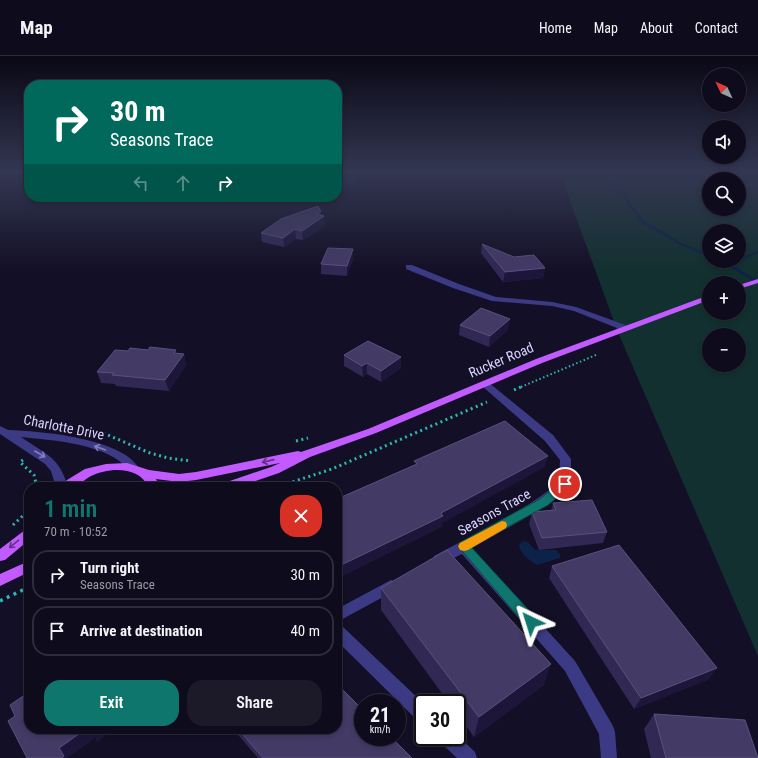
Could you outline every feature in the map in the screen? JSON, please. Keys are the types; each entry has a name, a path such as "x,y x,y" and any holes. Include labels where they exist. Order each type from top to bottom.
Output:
{"main road":[{"path":"746,285 758,281"},
{"name":"Rucker Road","path":"144,473 178,478 196,476 306,454 372,431 485,384 702,300"},
{"name":"Rucker Road","path":"240,482 276,470 306,454"},
{"path":"72,482 90,472 107,467 123,466 133,468 148,475 152,482"},
{"path":"0,556 24,537"},
{"path":"0,580 24,568"}],"street":[{"path":"410,267 456,286 495,299 552,304 576,309 626,328"},
{"name":"Seasons Trace","path":"430,564 544,502 565,484 566,459 550,438 485,384"},
{"name":"Charlotte Drive","path":"4,432 48,459 58,472 61,482"},
{"name":"Charlotte Drive","path":"4,432 28,434 100,447 122,458 133,468"},
{"path":"463,546 570,666 606,732 609,758"},
{"path":"342,613 404,579"},
{"path":"342,636 414,705"},
{"path":"456,746 469,758"}],"path":[{"path":"97,432 124,440 144,450 172,460 194,462"},
{"path":"293,441 315,436"},
{"path":"36,452 20,462 34,475 36,482"},
{"path":"10,528 24,515"},
{"path":"0,601 24,589"}],"green space":[{"path":"572,206 702,206 702,216 746,216 746,206 758,206 758,656 617,330"}],"water":[{"path":"523,541 528,542 535,550 556,550 560,554 560,558 537,565 528,559 521,551 519,545"}],"building":[{"path":"318,206 321,211 317,214 324,216 302,231 295,229 283,238 261,233 281,219"},
{"path":"482,244 514,257 534,255 545,268 505,272"},
{"path":"328,248 353,249 347,266 321,264"},
{"path":"481,308 510,319 490,336 460,325"},
{"path":"368,341 401,357 381,371 367,363 362,366 344,355"},
{"path":"150,347 176,350 174,353 184,354 165,380 112,375 114,373 97,372 115,350 128,351 130,348 148,350"},
{"path":"505,421 548,456 441,513 443,516 342,565 342,497 417,464 414,461"},
{"path":"592,500 607,532 542,538 532,512 556,510 553,503"},
{"path":"619,545 717,668 641,698 552,566"},
{"path":"447,550 551,664 479,717 466,700 466,694 462,694 381,588"},
{"path":"342,689 354,701 354,746 400,746 412,758 263,758 242,734 342,734"},
{"path":"24,695 24,734 79,734 59,748 64,756 62,758 27,758 8,721 15,716 10,705"},
{"path":"654,714 745,720 758,758 666,758"}],"waterway":[{"path":"631,206 642,221 679,243 702,253"},
{"path":"746,258 758,252"},
{"path":"734,268 758,283"}],"slow traffic":[{"path":"464,546 502,525"}],"route":[{"path":"531,622 463,546 544,502 565,484"}]}
